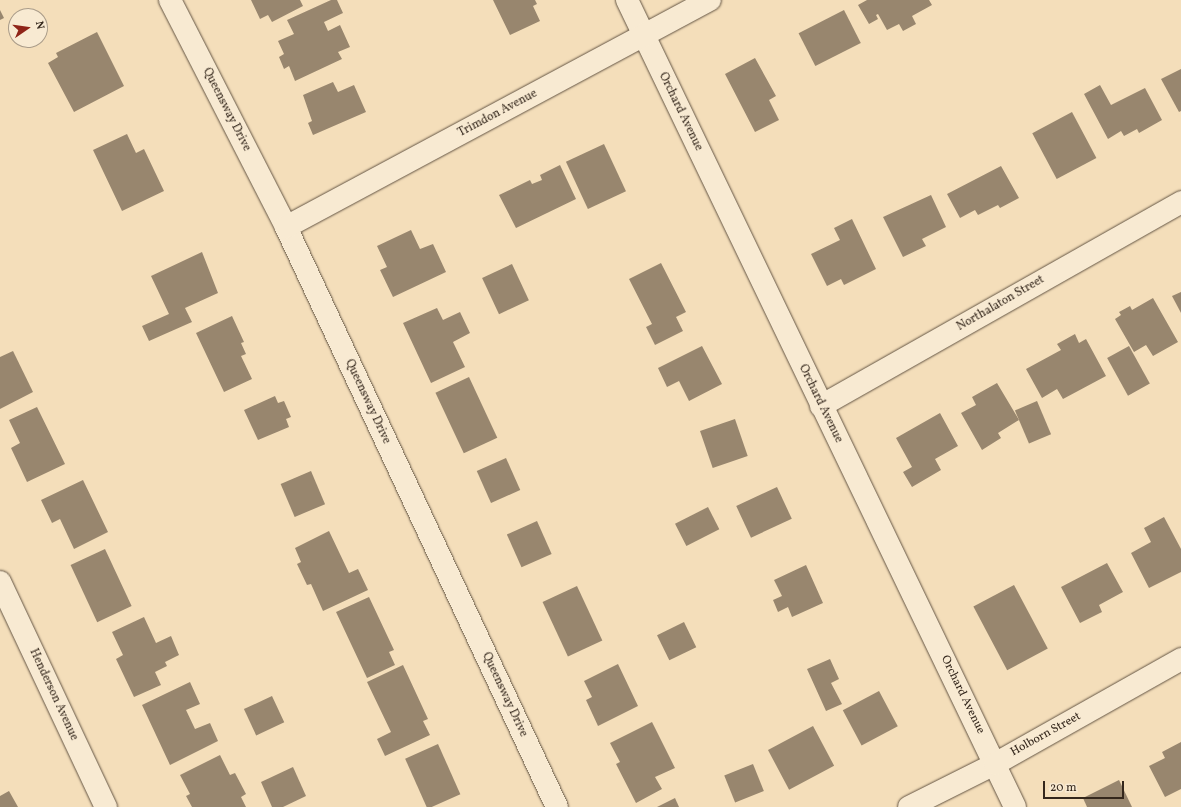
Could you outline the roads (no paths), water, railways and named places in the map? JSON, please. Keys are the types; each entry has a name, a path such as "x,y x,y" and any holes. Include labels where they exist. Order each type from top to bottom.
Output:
{"street":[{"name":"Queensway Drive","path":"170,0 286,227 557,807"},
{"name":"Orchard Avenue","path":"627,0 1015,807"},
{"name":"Trimdon Avenue","path":"286,227 710,0"},
{"name":"Northalaton Street","path":"821,406 1181,202"},
{"name":"Henderson Avenue","path":"0,582 106,807"},
{"name":"Holborn Street","path":"909,807 995,764 1181,659"}]}
